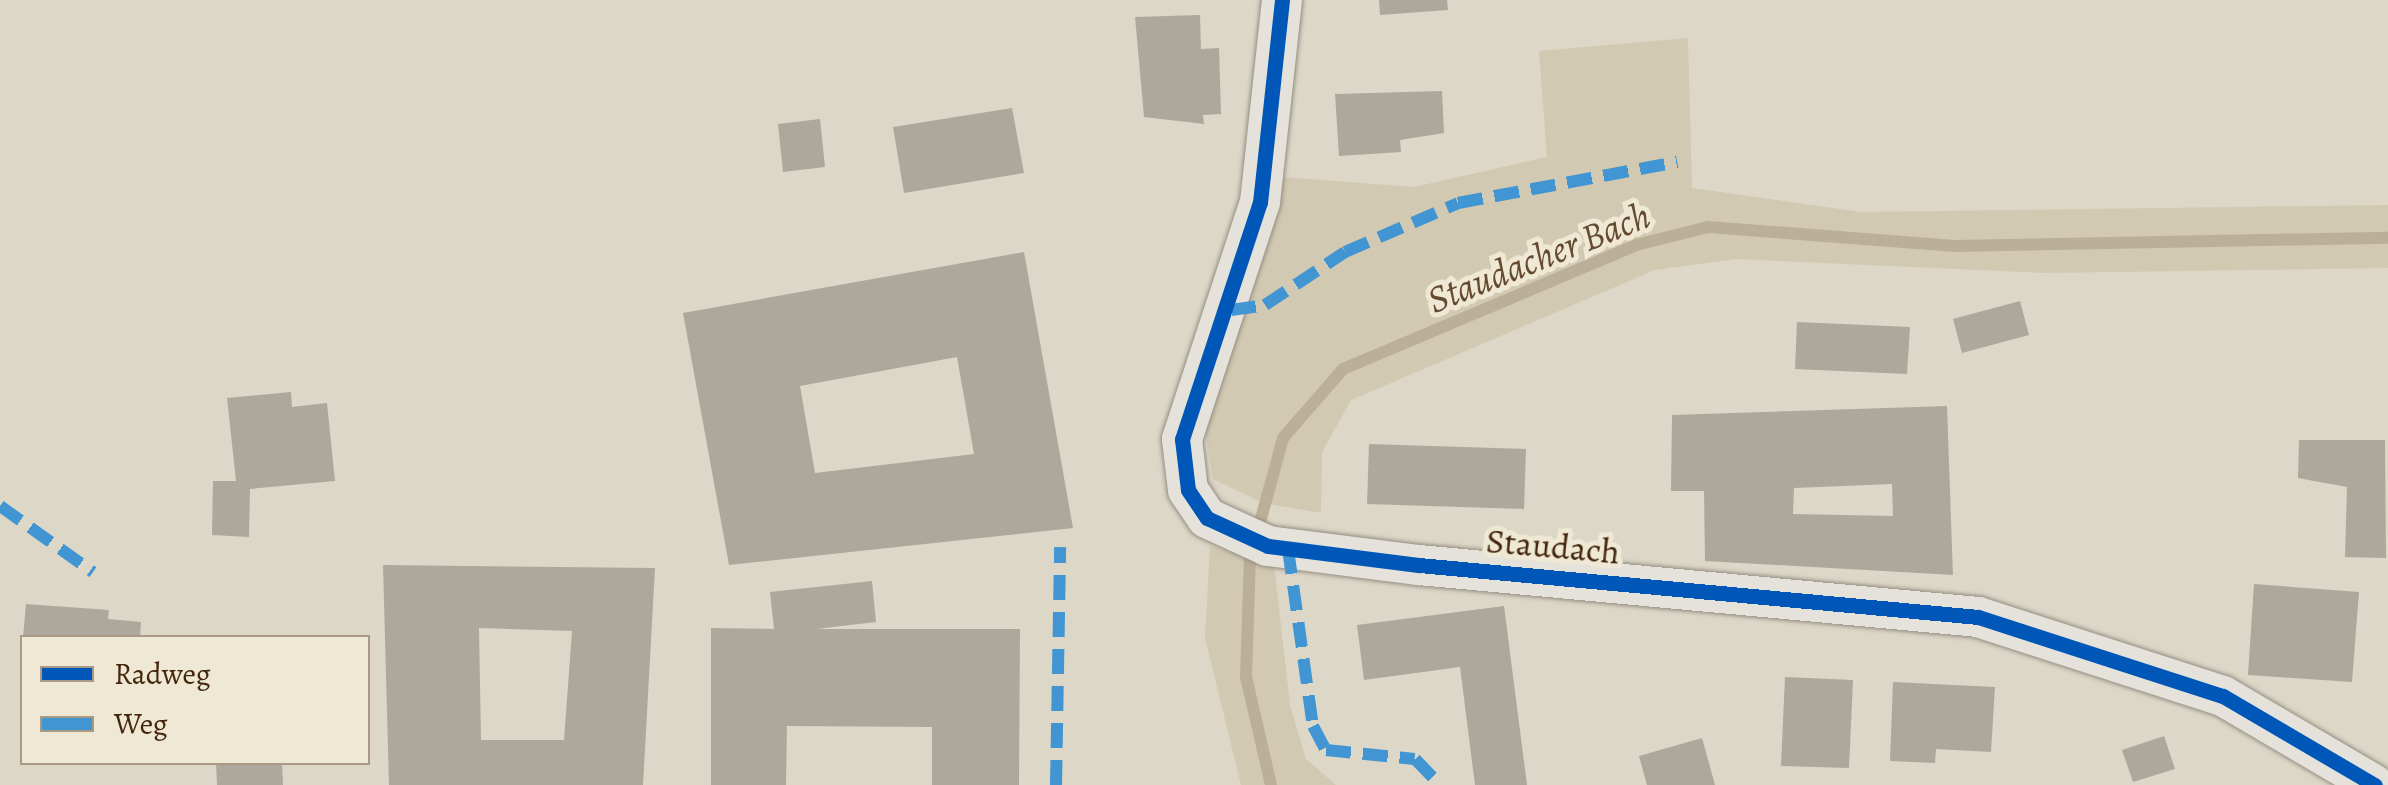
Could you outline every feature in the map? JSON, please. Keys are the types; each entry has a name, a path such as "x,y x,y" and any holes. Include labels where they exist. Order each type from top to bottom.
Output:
{"street":[{"name":"Staudach","path":"1282,14 1260,202 1182,440 1196,504 1252,540 1978,616 2223,696 2375,785"}],"shaded area":[{"path":"1688,38 1692,188 1861,212 2388,205 2388,268 2045,273 1736,259 1655,270 1351,400 1322,452 1321,513 1263,503 1213,479 1205,430 1282,177 1414,187 1547,157 1539,51"},
{"path":"1210,546 1274,564 1290,705 1306,759 1336,785 1241,785 1205,638"}],"building":[{"path":"1379,0 1447,0 1448,10 1380,15"},
{"path":"1200,15 1201,49 1219,48 1221,114 1203,115 1204,124 1144,117 1135,17"},
{"path":"1442,91 1444,133 1400,140 1401,152 1339,156 1335,94"},
{"path":"1012,108 1024,173 904,193 893,127"},
{"path":"820,119 825,167 783,172 778,124"},
{"path":"1024,252 1073,528 729,565 683,313","holes":["957,357 974,454 815,473 800,386"]},
{"path":"2020,301 2029,335 1962,353 1953,319"},
{"path":"1797,322 1910,327 1907,374 1795,369"},
{"path":"291,392 292,407 327,403 335,481 250,489 249,537 212,535 213,481 236,481 227,398"},
{"path":"1947,406 1953,575 1705,561 1704,491 1671,491 1672,415","holes":["1892,484 1893,516 1793,514 1794,488"]},
{"path":"2299,440 2385,440 2386,558 2345,557 2347,487 2298,478"},
{"path":"1369,444 1526,449 1524,509 1367,504"},
{"path":"383,565 655,568 643,785 389,785","holes":["479,628 572,631 564,740 481,740"]},
{"path":"872,581 876,622 816,629 1020,629 1019,785 932,785 932,727 787,726 786,785 711,785 711,628 774,629 770,592"},
{"path":"2254,584 2359,592 2352,682 2248,675"},
{"path":"26,604 109,610 108,619 141,622 140,635 23,635"},
{"path":"1504,606 1527,785 1475,785 1460,667 1364,680 1357,625"},
{"path":"1785,677 1853,680 1849,768 1781,766"},
{"path":"1893,682 1995,687 1991,752 1936,749 1935,763 1890,761"},
{"path":"2164,736 2175,769 2133,782 2122,750"},
{"path":"1702,738 1715,785 1647,785 1639,756"},
{"path":"216,765 282,765 283,785 217,785"}],"waterway":[{"name":"Staudacher Bach","path":"1271,785 1246,677 1250,559 1283,438 1343,369 1636,245 1708,227 1955,246 2388,238"}],"marked path":[{"path":"1231,310 1265,305 1345,252 1458,203 1677,162"},
{"path":"0,506 93,572"},
{"path":"1056,785 1060,547"},
{"path":"1288,549 1313,726 1326,750 1415,759 1440,785"}],"cycle path":[{"path":"1282,0 1260,202 1182,439 1188,490 1207,518 1268,546 1419,565 1978,617 2223,696 2375,785"}]}
